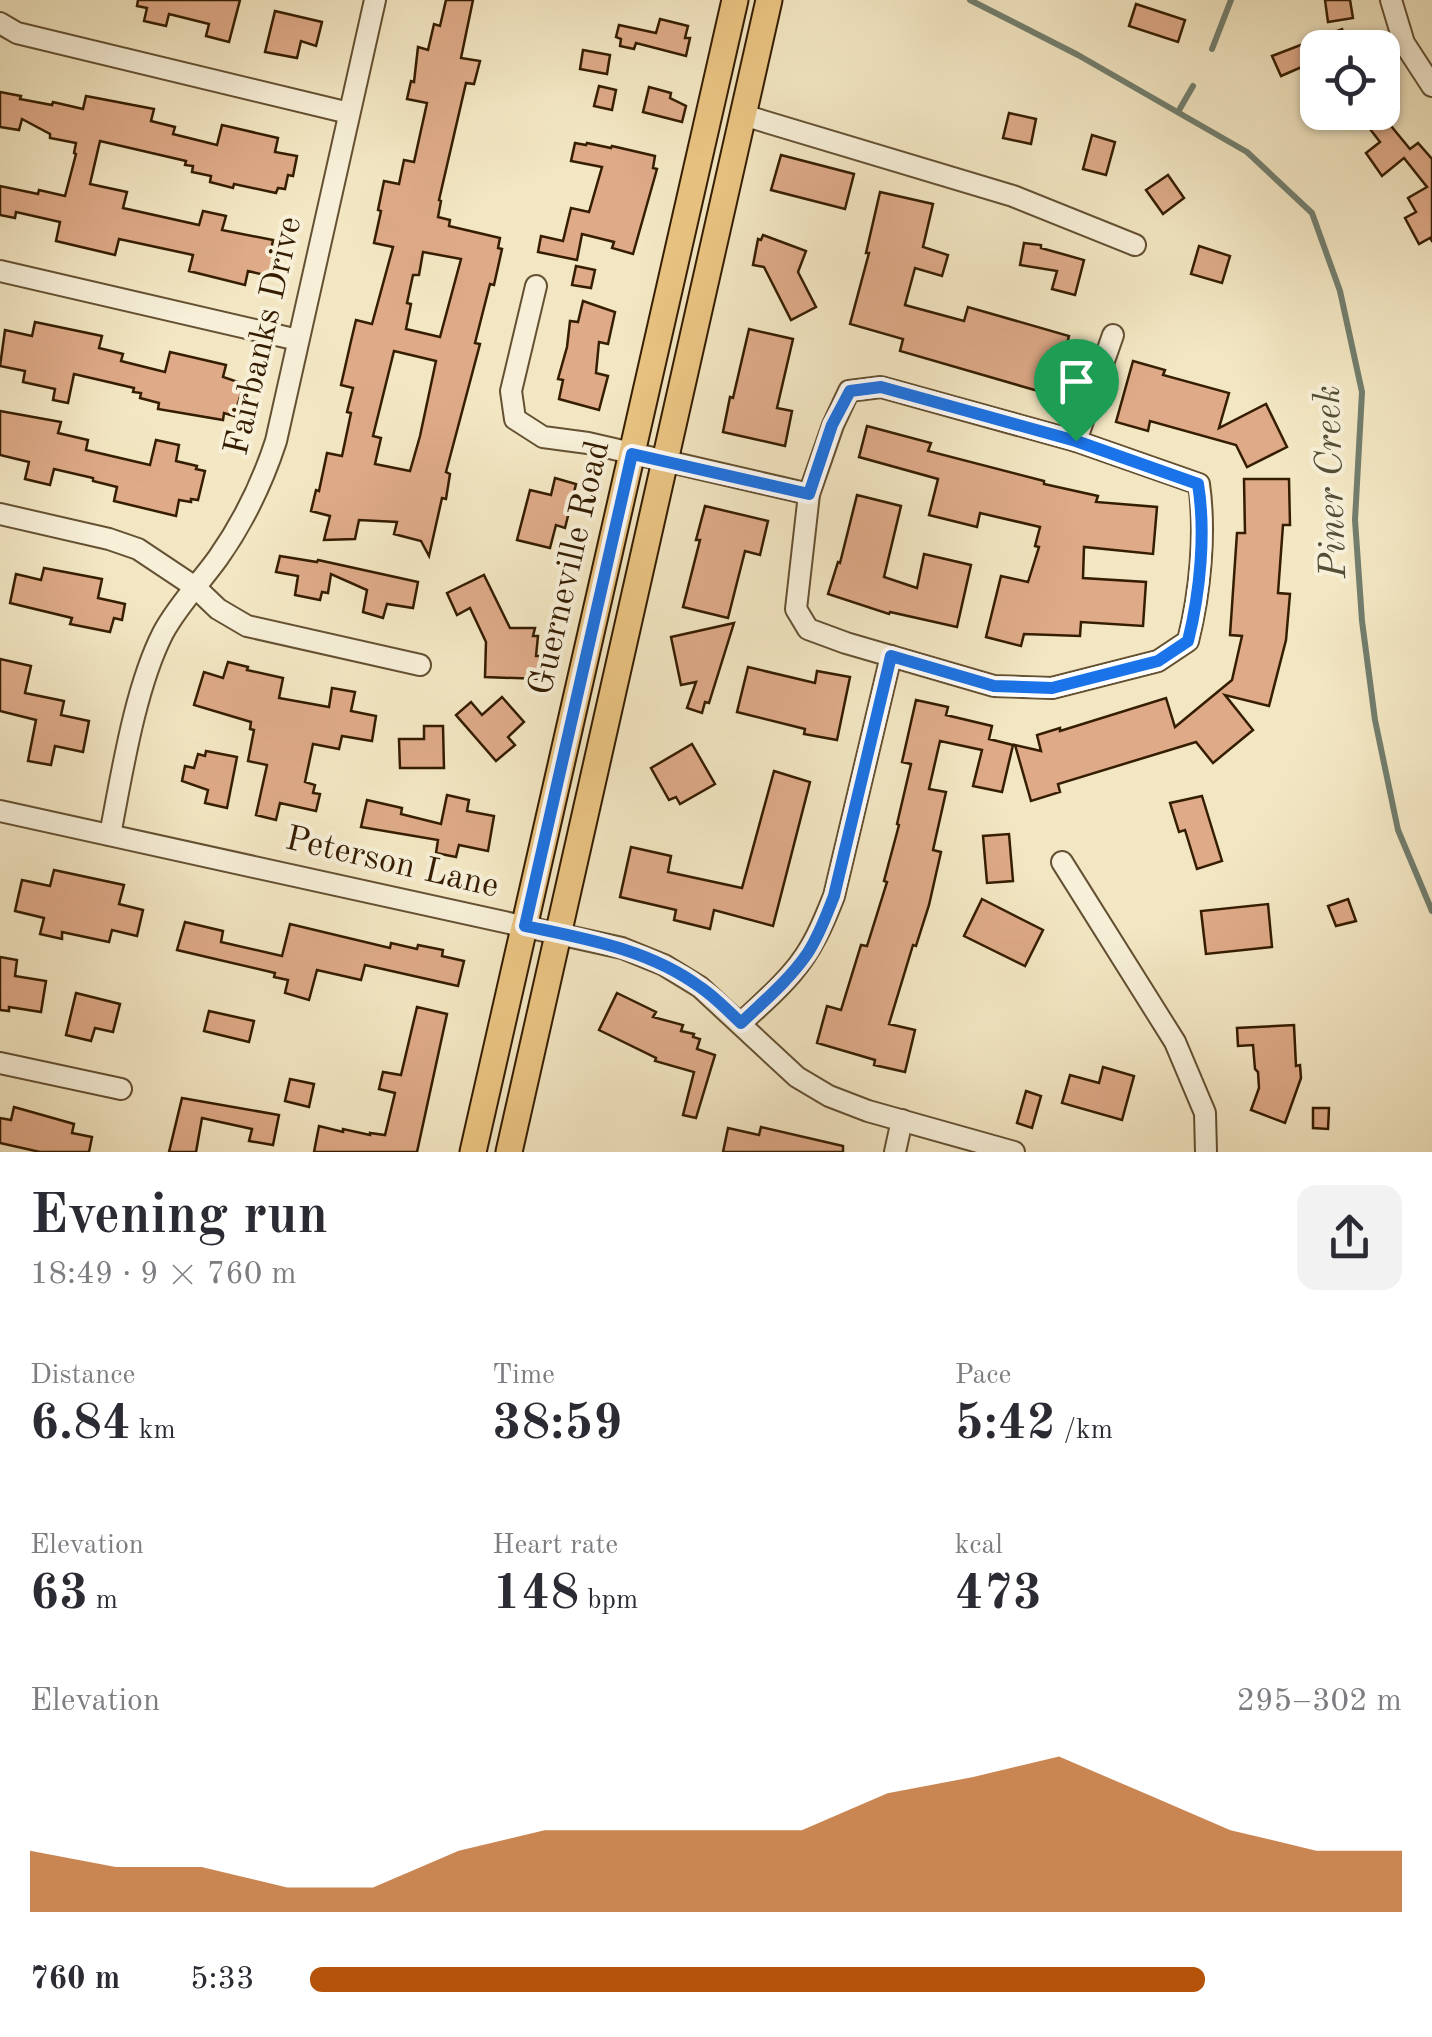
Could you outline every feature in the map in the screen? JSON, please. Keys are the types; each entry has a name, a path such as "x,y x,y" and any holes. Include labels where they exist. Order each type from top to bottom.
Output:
{"main road":[{"name":"Guerneville Road","path":"473,1152 735,0"},
{"name":"Guerneville Road","path":"508,1152 769,0"}],"street":[{"name":"Fairbanks Drive","path":"110,835 148,668 170,622 242,523 264,479 276,441 375,0"},
{"path":"1391,0 1404,43 1432,86"},
{"path":"0,23 17,33 350,113"},
{"path":"744,115 1013,196 1135,245"},
{"path":"0,271 298,340"},
{"path":"536,286 511,390 515,419 543,437 665,460 809,494"},
{"path":"1076,441 1112,336"},
{"path":"881,387 1076,441 1198,484 1203,513 1194,616 1188,641 1158,661 1052,688 994,686 808,629 796,608 809,494 832,425 850,391 881,387"},
{"path":"0,514 138,549 247,626 420,665"},
{"path":"741,1023 790,976 823,924 834,896 891,656"},
{"name":"Peterson Lane","path":"0,810 622,948 664,965 700,987 796,1077 829,1096 868,1111 1014,1152"},
{"path":"1062,862 1175,1042 1204,1113 1206,1152"},
{"path":"0,1063 120,1089"},
{"path":"895,1152 902,1120"}],"building":[{"path":"138,0 240,0 229,42 206,36 209,24 169,14 166,26 144,21 147,8 137,6"},
{"path":"446,0 473,0 461,58 480,61 474,84 466,83 438,217 450,220 449,226 500,238 498,248 502,249 475,343 480,344 446,472 450,474 446,499 442,498 429,556 421,541 394,534 397,522 359,520 355,539 324,540 330,516 311,511 327,453 342,456 353,388 341,385 356,320 372,324 393,247 374,243 384,181 399,184 404,160 414,162 427,103 407,99 411,81 414,82 418,47 428,50 434,24 440,26","holes":["423,252 461,259 440,337 406,329 413,275 419,275","394,351 436,361 410,471 375,464 381,438 373,436"]},
{"path":"1325,0 1350,0 1353,18 1328,22"},
{"path":"1136,4 1185,20 1178,42 1129,26"},
{"path":"275,11 322,22 316,46 301,41 297,58 265,52"},
{"path":"660,19 688,26 686,56 636,43 634,49 620,46 621,39 616,37 619,25 656,33"},
{"path":"1300,45 1300,68 1281,76 1272,56"},
{"path":"583,50 610,55 607,74 580,69"},
{"path":"599,86 616,90 612,110 594,106"},
{"path":"649,87 671,93 670,98 686,106 682,122 643,112"},
{"path":"0,92 83,109 86,96 154,109 151,121 175,127 173,134 217,145 222,125 278,138 275,152 297,156 293,176 288,175 285,189 278,188 276,193 210,182 211,176 192,172 193,166 185,165 186,161 100,141 90,184 127,192 123,208 199,225 203,211 226,216 222,230 273,240 269,276 248,271 245,285 189,271 193,255 119,239 115,255 56,241 60,222 16,212 15,218 0,215 0,186 65,196 76,143 50,138 50,134 22,119 19,130 0,127"},
{"path":"1009,113 1036,119 1031,144 1003,138"},
{"path":"1371,130 1394,130 1410,149 1418,143 1432,159 1432,241 1430,238 1419,244 1405,218 1416,212 1408,198 1427,187 1404,158 1382,176 1366,153 1380,142"},
{"path":"1092,135 1115,142 1106,175 1083,169"},
{"path":"575,143 655,156 653,168 657,169 633,254 612,248 614,242 582,234 577,260 538,252 541,236 563,241 571,208 589,212 602,167 571,161"},
{"path":"781,155 854,174 845,209 771,190"},
{"path":"1168,175 1184,198 1163,214 1146,190"},
{"path":"880,192 933,204 923,247 948,255 942,276 915,268 905,305 964,321 968,307 1069,336 1052,395 900,351 903,339 850,324"},
{"path":"763,235 806,251 798,272 816,307 791,320 764,267 753,265 758,239"},
{"path":"1024,243 1084,260 1075,295 1052,289 1057,271 1020,265"},
{"path":"1199,246 1230,256 1222,283 1191,274"},
{"path":"576,266 595,270 591,288 572,285"},
{"path":"583,301 615,312 608,344 599,342 596,373 608,376 599,410 559,399 563,380 558,379 570,321 578,322"},
{"path":"35,322 102,336 99,348 123,354 121,361 165,372 170,352 226,365 223,377 244,384 234,416 224,413 223,420 158,409 159,403 140,398 141,393 133,392 134,388 74,374 68,403 53,400 55,389 23,382 25,371 0,366 5,330 32,336"},
{"path":"749,329 793,339 777,408 792,411 785,446 723,432"},
{"path":"1133,361 1165,370 1163,375 1229,393 1219,428 1266,404 1287,447 1247,467 1236,445 1150,421 1148,431 1116,422"},
{"path":"0,411 61,422 58,433 88,440 86,450 150,465 156,440 179,445 176,461 205,471 198,500 179,500 176,516 114,501 117,487 93,478 54,469 50,485 25,479 29,462 0,455"},
{"path":"867,426 931,443 928,451 1098,496 1096,502 1157,507 1153,554 1084,547 1083,578 1146,582 1143,626 1081,622 1080,636 1024,634 1021,646 986,637 1001,576 1028,582 1039,547 1035,546 1040,527 980,513 977,527 929,515 938,479 859,457"},
{"path":"555,478 576,484 565,528 556,525 550,548 517,540 530,490 551,495"},
{"path":"1244,479 1289,479 1290,525 1283,525 1278,593 1290,594 1286,640 1269,706 1225,695 1253,730 1213,763 1196,742 1058,784 1060,792 1031,801 1015,745 1041,751 1037,735 1166,698 1175,727 1232,680 1242,636 1230,635 1237,533 1245,533"},
{"path":"857,495 901,506 884,577 917,588 924,554 971,565 957,627 889,614 828,594"},
{"path":"705,506 768,521 760,555 745,551 728,618 683,607"},
{"path":"280,556 318,560 418,582 413,608 387,604 383,618 363,612 367,590 331,574 328,593 322,592 320,600 295,595 298,576 276,572"},
{"path":"44,568 102,579 98,598 125,604 122,620 114,618 110,632 70,624 72,618 10,603 16,574 41,580"},
{"path":"484,575 510,628 535,628 541,679 485,677 486,642 470,608 457,615 447,593"},
{"path":"734,623 709,703 705,702 702,713 687,708 696,682 681,685 671,637"},
{"path":"0,659 31,666 25,693 64,701 61,715 89,721 83,752 55,746 51,765 28,761 36,720 0,711"},
{"path":"228,662 283,678 279,698 329,707 332,688 355,692 351,711 376,716 372,741 342,736 339,749 313,744 305,782 315,785 313,793 320,794 316,811 280,803 276,820 256,815 267,765 248,761 254,730 250,729 251,722 194,705 204,672 223,678"},
{"path":"748,667 815,683 817,671 850,677 837,740 804,734 805,729 737,712"},
{"path":"502,697 524,722 508,737 515,745 496,761 456,715 471,702 482,715"},
{"path":"916,700 948,707 946,715 992,726 989,739 1013,745 1002,792 973,786 982,750 940,741 929,789 946,792 933,850 941,852 929,905 889,1024 915,1030 905,1072 874,1065 875,1060 817,1043 827,1006 841,1010 861,945 867,946 887,882 884,881 911,764 902,762"},
{"path":"424,726 443,726 444,768 400,768 399,739 424,739"},
{"path":"692,744 715,784 680,804 676,797 669,800 651,768"},
{"path":"206,751 237,757 227,808 205,803 208,790 182,781 185,766 194,768 198,754 205,756"},
{"path":"774,771 810,782 773,926 714,910 710,929 674,920 676,910 620,897 631,847 671,856 668,872 742,888"},
{"path":"447,795 469,800 467,811 494,816 488,851 459,845 456,857 436,853 438,840 361,827 367,800 402,808 401,814 441,824"},
{"path":"1202,796 1222,861 1197,869 1185,830 1179,832 1170,803"},
{"path":"1009,834 1013,881 987,883 983,836"},
{"path":"54,870 124,885 119,904 143,910 137,936 112,930 109,942 62,932 62,939 40,934 44,918 15,911 22,880 50,886"},
{"path":"982,899 1043,930 1025,966 964,936"},
{"path":"1348,899 1356,921 1336,926 1328,906"},
{"path":"1268,904 1272,947 1206,954 1201,911"},
{"path":"185,922 223,931 221,942 282,956 290,924 390,948 391,943 443,950 442,956 464,961 458,986 365,965 361,980 317,970 309,1000 285,993 288,980 274,977 275,973 177,950"},
{"path":"0,957 17,960 15,976 46,981 41,1012 9,1007 9,1011 0,1010"},
{"path":"76,993 120,1004 113,1032 95,1028 91,1041 66,1035"},
{"path":"617,993 656,1012 653,1017 683,1025 681,1031 700,1039 697,1049 715,1055 696,1118 683,1115 694,1072 655,1061 656,1058 599,1030"},
{"path":"417,1007 447,1014 417,1152 314,1152 319,1126 385,1135 395,1093 379,1089 383,1072 401,1075"},
{"path":"209,1011 254,1021 249,1042 204,1031"},
{"path":"1294,1025 1296,1066 1300,1065 1301,1078 1285,1123 1251,1110 1259,1088 1258,1072 1253,1045 1238,1046 1237,1028"},
{"path":"1103,1067 1134,1076 1122,1120 1062,1103 1070,1075 1099,1083"},
{"path":"290,1079 314,1084 309,1107 285,1101"},
{"path":"1026,1091 1041,1096 1032,1128 1017,1123"},
{"path":"182,1098 279,1115 273,1145 249,1141 252,1129 202,1118 196,1152 169,1152"},
{"path":"14,1107 74,1124 72,1133 92,1137 89,1152 40,1152 0,1143 0,1118 11,1120"},
{"path":"1313,1108 1329,1108 1328,1129 1313,1128"},
{"path":"761,1127 843,1146 843,1152 723,1152 728,1128 759,1135"}],"waterway":[{"name":"Piner Creek","path":"970,0 1078,55 1247,152 1312,213 1340,291 1362,392 1355,520 1362,621 1375,720 1398,830 1432,911"},
{"path":"1212,49 1231,0"},
{"path":"1178,112 1193,86"}],"route":[{"path":"881,387 1076,441 1198,484 1203,513 1194,616 1188,641 1158,661 1052,688 994,686 891,656 834,896 823,924 790,976 741,1023 700,987 664,965 622,948 525,926 632,454 809,494 832,425 850,391 881,387"}]}
